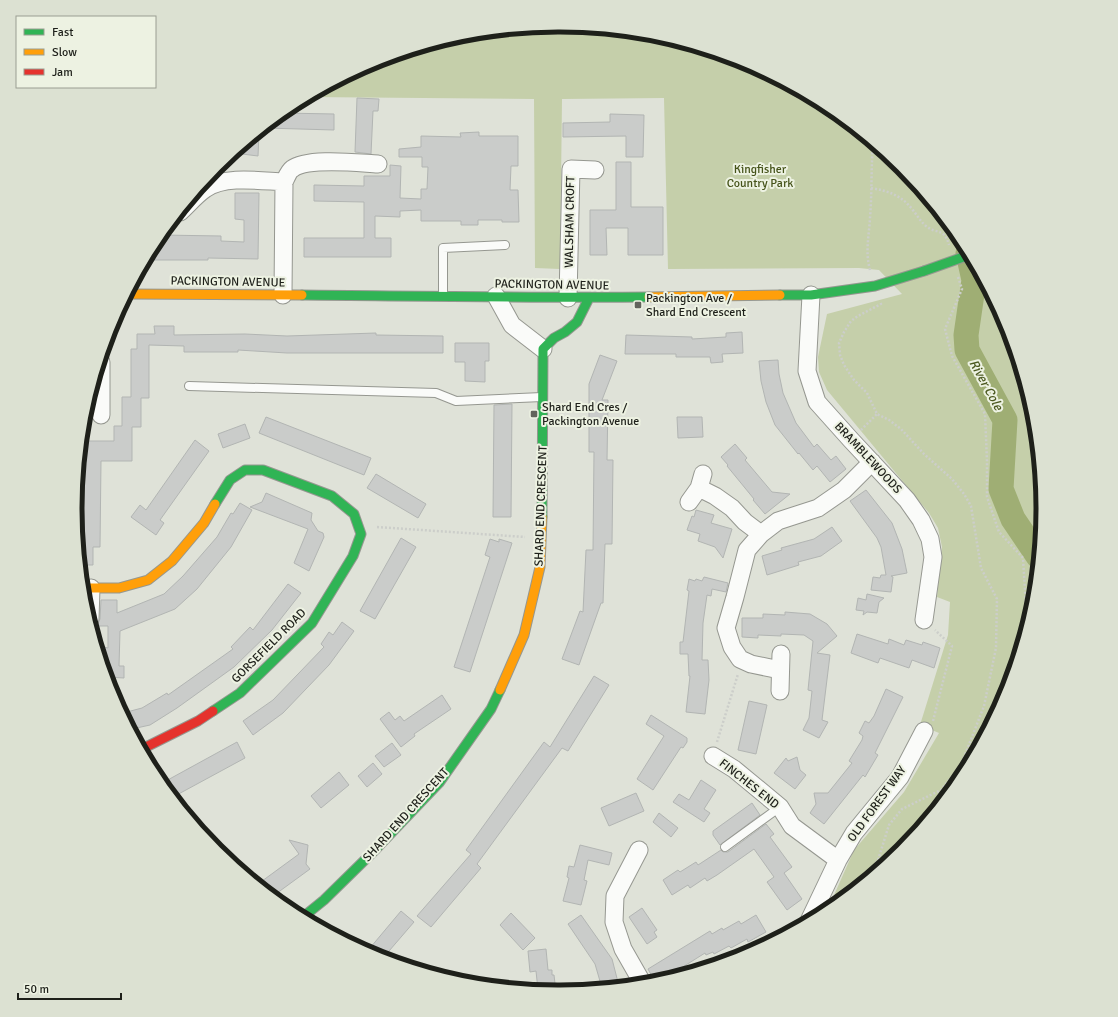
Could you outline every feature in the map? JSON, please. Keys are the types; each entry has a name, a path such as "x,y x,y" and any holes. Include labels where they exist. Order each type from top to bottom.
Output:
{"street":[{"path":"283,295 284,182 291,169 302,164 320,162 378,164"},
{"name":"WALSHAM CROFT","path":"568,298 571,169 594,170"},
{"path":"207,188 216,183 244,180 284,182"},
{"name":"PACKINGTON AVENUE","path":"134,294 496,296 568,298 810,295 876,286 963,257"},
{"name":"BRAMBLEWOODS","path":"810,295 807,371 817,402 907,500 921,520 930,539 933,557 924,620"},
{"path":"496,296 512,325 543,349 554,338 565,332 577,322 589,298"},
{"name":"SHARD END CRESCENT","path":"308,913 324,900 376,850 439,783 491,709 524,635 540,567 542,538 543,349"},
{"path":"101,378 101,415"},
{"path":"780,691 780,662 750,664 743,660 732,647 726,628 747,550 761,534 778,521 818,508 844,490 872,462"},
{"path":"90,588 119,588 148,580 172,561 204,523 230,480 245,470 263,470 332,496 354,514 359,528"},
{"path":"689,502 701,481 715,496 732,508 745,522 761,534"},
{"name":"GORSEFIELD ROAD","path":"146,747 198,721 240,693 312,623 353,556 361,534 359,528"},
{"name":"OLD FOREST WAY","path":"814,911 838,860 854,833 900,777 924,731"},
{"name":"FINCHES END","path":"713,756 734,769 780,807 792,826 838,860"},
{"path":"638,850 615,896 614,922 623,949 639,978"}],"lane":[{"path":"443,296 443,248 505,245"},
{"path":"189,386 436,393 456,401 543,397"},
{"path":"725,848 780,807"}],"path":[{"path":"873,150 870,219 867,247 868,262 876,286"},
{"path":"871,188 888,191 897,195 909,205 923,223"},
{"path":"946,328 952,356 985,414 988,461 987,497 1000,532 1023,558 1026,602"},
{"path":"851,440 877,414"},
{"path":"359,528 365,526 542,538"},
{"path":"924,620 952,646 932,723 924,731"},
{"path":"713,756 743,660"}],"green space":[{"name":"Kingfisher Country Park","path":"559,32 621,36 652,41 712,57 770,81 824,112 873,150 896,172 937,218 972,270 999,326 1010,355 1026,416 1031,446 1036,508 1031,571 1026,601 1010,662 999,691 972,747 937,799 917,823 873,867 832,899 854,850 904,792 939,733 920,725 948,635 950,602 937,597 942,547 938,528 929,513 827,390 819,372 818,357 827,314 902,294 879,270 859,268 668,269 664,98 562,99 560,269 535,268 534,99 319,97 348,81 406,57 466,41 497,36"}],"building":[{"path":"357,98 379,99 378,111 373,111 371,154 355,152"},
{"path":"292,113 334,114 334,130 272,128"},
{"path":"610,114 644,115 643,157 626,157 626,136 563,137 563,123 610,122"},
{"path":"479,132 479,136 518,136 518,166 511,166 510,190 518,190 519,222 478,220 478,225 461,225 461,221 421,221 421,210 400,211 400,217 375,216 375,238 391,238 391,257 304,257 304,238 364,238 364,202 314,201 314,185 364,186 364,176 390,176 390,165 401,166 400,198 421,199 421,189 427,189 428,167 422,167 422,157 399,157 399,149 421,147 421,136 461,137 460,133"},
{"path":"259,139 258,156 242,154 245,150"},
{"path":"616,162 631,162 631,207 663,207 663,255 628,255 628,228 606,228 607,255 590,255 590,210 616,210"},
{"path":"235,193 259,193 258,259 208,258 208,260 153,260 169,235 221,236 221,241 244,242 244,220 235,219"},
{"path":"154,326 174,326 174,335 245,334 287,336 376,333 376,335 443,336 443,353 287,353 238,350 238,352 184,352 184,346 149,345 149,398 141,398 141,427 132,427 132,461 101,461 100,547 93,547 93,565 86,565 83,500 88,441 114,441 114,426 122,426 122,397 131,397 131,349 137,349 137,334 155,334"},
{"path":"742,332 743,353 722,354 723,362 711,363 710,357 676,357 676,354 625,354 626,335 692,337 692,339 726,337 726,333"},
{"path":"455,343 489,343 489,361 485,361 485,382 465,381 465,362 455,362"},
{"path":"600,355 617,361 602,400 608,400 607,460 613,460 612,544 605,544 603,603 601,603 579,665 562,659 580,611 583,612 586,550 593,550 594,452 589,452 589,384"},
{"path":"778,360 783,393 796,423 814,447 817,444 831,460 836,456 846,469 830,482 817,466 813,470 775,425 766,402 761,381 759,361"},
{"path":"512,404 511,517 493,517 494,405"},
{"path":"266,417 371,458 364,475 259,433"},
{"path":"677,417 702,417 703,437 678,438"},
{"path":"245,424 250,438 223,448 218,434"},
{"path":"195,440 209,451 160,520 164,523 156,535 131,517 140,505 146,510"},
{"path":"735,444 747,458 745,460 772,492 790,494 765,514 721,457"},
{"path":"376,474 426,504 418,518 367,488"},
{"path":"866,490 892,523 902,549 907,573 891,576 893,577 891,592 871,590 873,577 880,578 881,575 886,575 881,547 877,538 850,501"},
{"path":"266,493 312,513 311,520 318,531 323,533 324,537 309,571 294,563 308,529 250,507 262,502"},
{"path":"240,503 252,510 231,547 197,589 175,609 120,631 119,666 124,666 124,678 114,677 104,649 104,647 108,648 108,626 97,625 100,619 101,600 117,600 117,613 164,594 183,576 217,537 231,513 233,514"},
{"path":"696,510 714,515 711,523 732,529 723,558 715,547 698,541 700,534 687,530"},
{"path":"832,527 842,541 821,556 798,562 799,565 767,575 762,556 782,550 781,548 814,539"},
{"path":"401,538 416,547 375,619 360,611"},
{"path":"490,539 499,542 499,539 512,543 470,672 454,667 490,557 485,555"},
{"path":"704,577 728,583 726,592 712,589 711,596 707,595 703,623 702,660 708,660 709,680 705,714 686,712 690,676 688,654 680,654 680,642 683,642 689,579 702,581"},
{"path":"288,584 301,593 272,630 234,667 177,708 150,725 136,728 129,712 142,708 167,693 168,695 233,649 231,647 250,627 253,630"},
{"path":"867,594 884,598 879,602 877,613 867,612 863,615 864,611 856,610 858,598 866,600"},
{"path":"785,612 810,614 827,624 837,636 817,653 830,655 822,720 828,722 819,738 803,730 809,718 812,691 808,690 813,641 804,635 781,634 781,636 758,635 758,638 742,637 742,618 763,618 763,614 785,615"},
{"path":"342,622 354,631 329,665 283,713 253,735 243,721 273,700 324,647 321,644 329,632 333,635"},
{"path":"857,634 888,644 889,639 904,645 906,640 922,645 923,642 940,648 934,668 912,660 909,668 880,658 878,663 851,653"},
{"path":"594,676 609,685 568,751 562,748 477,864 481,868 431,927 417,916 471,854 466,850 544,742 550,747"},
{"path":"886,689 903,697 875,753 878,755 865,777 863,775 824,824 810,813 816,804 814,793 828,793 852,763 849,761 863,736 859,733 865,721 869,723 874,716"},
{"path":"442,695 451,709 414,734 415,736 401,747 380,719 389,712 395,720 400,716 404,721"},
{"path":"749,701 767,705 756,754 738,750"},
{"path":"651,715 687,738 687,742 683,748 681,747 653,790 637,779 664,736 646,724"},
{"path":"237,742 245,758 178,794 168,780"},
{"path":"392,743 401,755 384,767 375,756"},
{"path":"797,757 800,770 806,775 795,789 774,773 786,758 788,761"},
{"path":"373,763 382,774 367,787 358,776"},
{"path":"339,772 349,785 321,808 311,796"},
{"path":"701,780 716,790 704,809 710,813 704,822 673,802 679,794 689,800"},
{"path":"636,793 644,811 609,826 601,808"},
{"path":"752,803 760,815 720,845 713,835 713,831"},
{"path":"659,813 678,828 671,837 653,822"},
{"path":"766,824 774,834 770,837 792,867 784,873 802,899 787,910 767,882 774,877 754,849 707,881 705,878 690,888 688,885 672,895 663,880 678,870 680,872 696,862 698,865 721,850 723,852 728,852"},
{"path":"289,840 308,845 306,864 310,869 277,893 262,881 299,854"},
{"path":"580,845 612,853 609,865 588,860 584,880 587,881 581,905 563,901 569,878 567,877 569,866 574,867"},
{"path":"642,908 657,930 654,932 657,937 647,944 629,917"},
{"path":"401,911 414,922 387,953 371,946"},
{"path":"511,913 535,938 523,950 500,925"},
{"path":"581,915 612,959 618,981 601,983 595,964 568,924"},
{"path":"756,915 766,932 748,942 747,939 731,948 729,946 714,954 713,952 706,955 705,953 678,970 652,976 648,969 710,931 712,934 739,921 741,924"},
{"path":"546,949 548,970 552,970 555,985 537,984 536,971 530,972 528,951"}],"waterway":[{"name":"River Cole","path":"972,269 974,280 966,335 967,350 1005,420 1001,489 1013,519 1033,549"}],"traffic: fast":[{"path":"924,271 963,257"},
{"path":"780,295 811,295 875,286 924,271"},
{"path":"302,295 649,297"},
{"path":"542,517 543,349 554,338 565,332 577,322 589,298"},
{"path":"213,711 240,693 312,623 353,556 361,534 354,514 332,496 263,470 245,470 230,480 215,504"},
{"path":"308,913 324,900 376,849 439,783 491,709 500,690"}],"traffic: slow":[{"path":"134,294 302,295"},
{"path":"649,297 780,295"},
{"path":"90,588 119,588 148,580 172,561 204,523 215,504"},
{"path":"500,690 524,635 540,567 542,517"}],"traffic: jam":[{"path":"146,747 198,721 213,711"}],"place":[{"name":"Packington Ave / Shard End Crescent","path":"638,305"},
{"name":"Shard End Cres / Packington Avenue","path":"534,414"}]}
